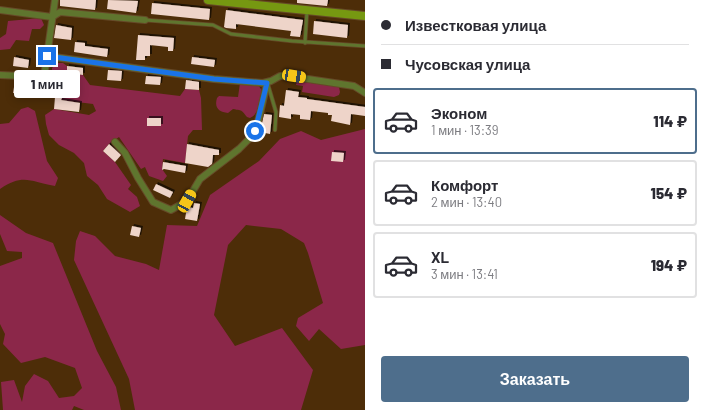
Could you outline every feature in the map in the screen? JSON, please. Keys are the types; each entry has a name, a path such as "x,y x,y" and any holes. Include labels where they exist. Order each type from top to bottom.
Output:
{"street":[{"path":"0,75 44,76 55,0"},
{"path":"208,0 365,16"},
{"path":"0,10 52,17 60,12 145,20"},
{"path":"47,56 214,79 267,83 280,76 288,76 354,86 365,93"},
{"path":"115,142 126,153 138,178 153,202 171,210 187,201 200,179 239,149 252,136 257,126 267,83"}],"lane":[{"path":"305,43 307,10"},
{"path":"145,20 213,25 231,34 305,43 365,46"},
{"path":"267,83 276,112 274,130"}],"shaded area":[{"path":"41,18 44,25 40,29 32,29 29,41 16,40 10,49 0,50 0,38 6,34 8,21"},
{"path":"57,63 63,63 67,66 67,73 83,75 90,85 180,96 185,89 199,90 201,98 202,130 193,130 188,136 185,163 163,159 162,169 167,176 163,181 149,176 145,167 141,169 119,137 109,144 103,151 115,162 131,185 128,189 137,197 140,206 130,212 107,199 98,185 87,176 84,163 74,153 59,145 49,135 45,115 54,109 89,115 96,111 93,104 61,100 61,98 55,97 52,87 52,68"},
{"path":"297,81 339,87 340,92 339,95 334,97 302,92 303,86 296,85"},
{"path":"240,83 258,85 261,89 258,110 250,118 243,112 233,109 228,113 222,112 218,109 216,104 219,96 238,97"},
{"path":"28,107 35,111 47,161 58,178 55,186 21,180 8,184 0,189 0,124 9,123 21,109"},
{"path":"365,129 365,345 341,349 319,329 309,341 296,326 298,318 323,303 304,243 281,229 246,225 228,245 214,315 235,346 282,328 313,370 301,410 135,410 129,379 74,260 76,241 80,231 95,236 115,256 146,264 159,270 167,225 197,226 210,195 259,161 280,139 301,131 321,140"},
{"path":"0,215 26,233 53,243 97,351 116,387 121,410 84,410 74,406 72,410 3,410 1,382 14,380 22,402 25,386 34,374 48,381 59,398 74,396 82,388 75,368 45,357 21,363 3,344 5,334 0,324 0,266 22,258 22,252 7,251 0,234"}],"building":[{"path":"60,0 96,0 95,10 60,6"},
{"path":"108,0 138,1 136,13 107,9"},
{"path":"297,0 328,0 327,6 297,3"},
{"path":"152,3 210,9 209,20 151,14"},
{"path":"226,10 303,20 300,37 290,36 291,31 236,24 236,29 226,28 224,27"},
{"path":"314,21 348,25 347,38 313,34"},
{"path":"56,25 72,28 71,40 54,38"},
{"path":"138,35 174,38 173,51 168,51 168,47 150,45 150,56 145,56 145,60 136,60"},
{"path":"75,42 85,43 85,46 108,49 107,57 74,52"},
{"path":"14,57 29,60 28,68 13,66"},
{"path":"192,57 215,60 214,67 191,64"},
{"path":"67,66 83,68 83,75 67,73"},
{"path":"108,70 122,71 121,81 107,80"},
{"path":"146,76 161,77 160,85 145,84"},
{"path":"186,80 199,82 199,90 185,89"},
{"path":"15,81 31,83 29,95 13,93"},
{"path":"286,90 299,92 298,97 307,99 365,107 365,116 351,114 350,125 331,121 332,115 328,115 328,113 311,111 310,120 300,119 300,115 291,114 291,119 279,117 280,105 284,106"},
{"path":"55,97 62,98 61,100 80,103 79,112 54,109"},
{"path":"264,114 272,115 270,134 260,132"},
{"path":"147,118 161,118 161,126 147,126"},
{"path":"109,144 121,155 115,162 103,151"},
{"path":"187,144 219,150 219,155 213,155 212,164 208,167 185,163"},
{"path":"332,152 344,153 343,162 331,161"},
{"path":"163,162 186,166 185,173 164,169 162,170"},
{"path":"156,184 173,192 170,198 153,190"},
{"path":"194,203 200,204 197,221 185,219 187,207 193,208"},
{"path":"132,226 141,228 139,237 130,235"}],"route":[{"path":"47,56 214,79 267,83 255,131"}]}
